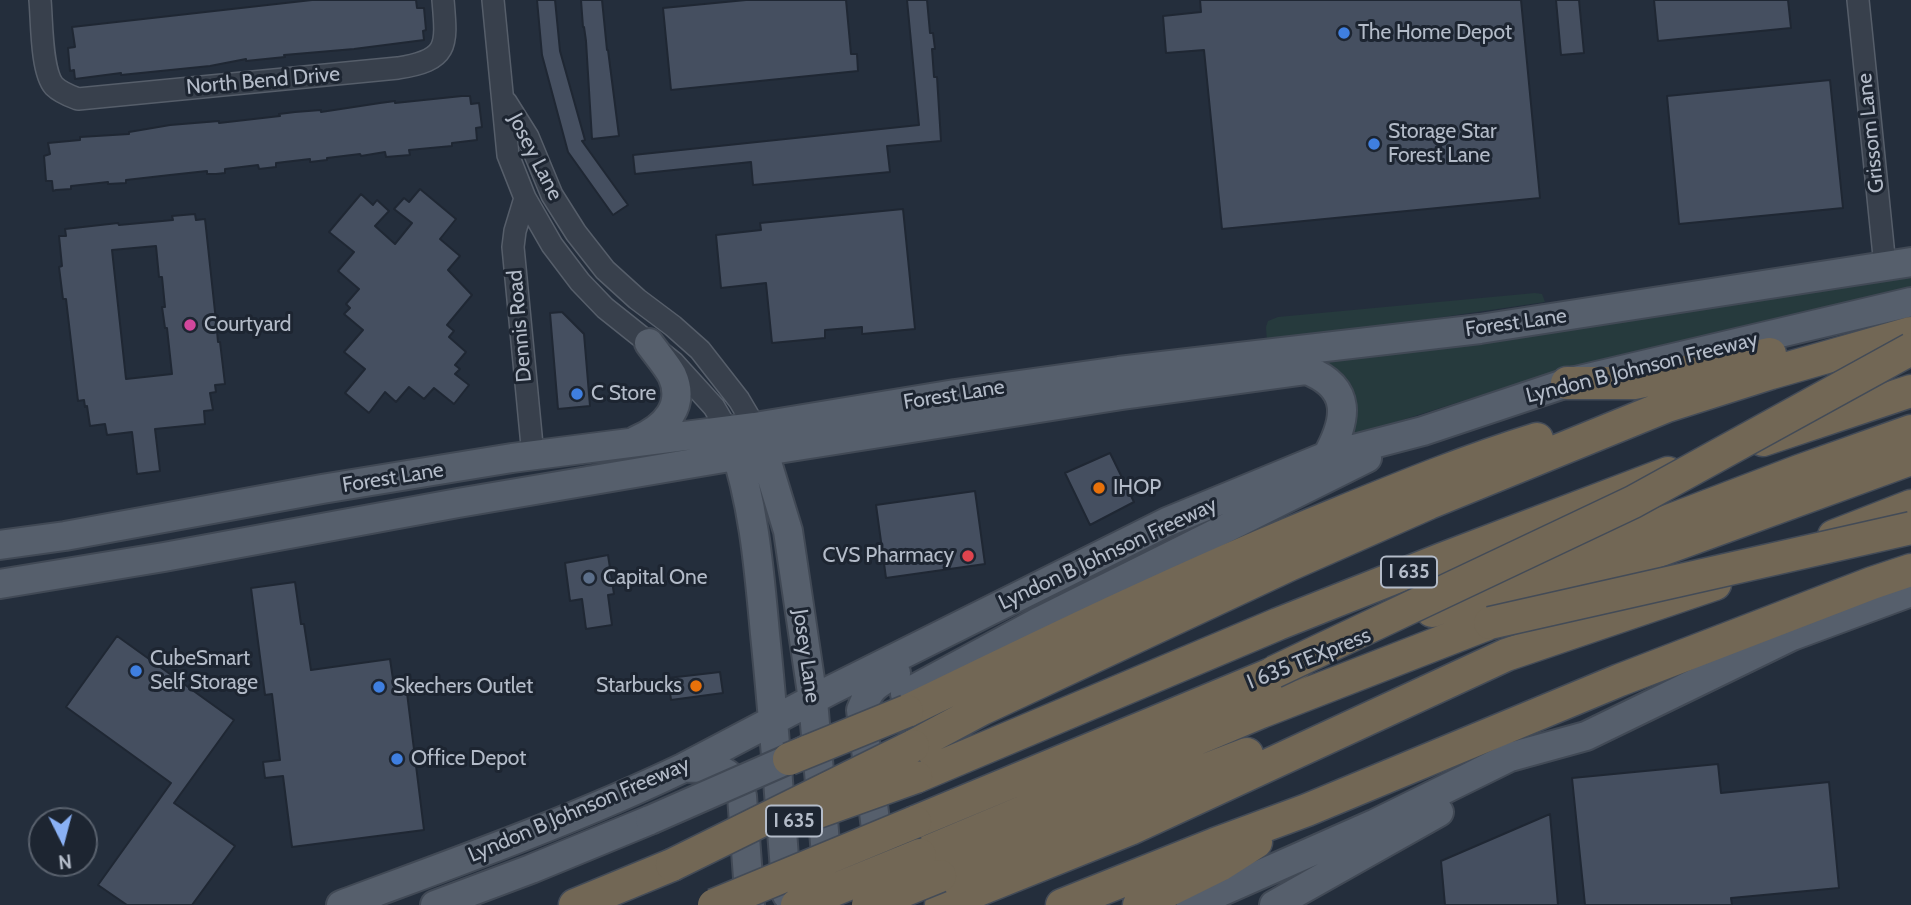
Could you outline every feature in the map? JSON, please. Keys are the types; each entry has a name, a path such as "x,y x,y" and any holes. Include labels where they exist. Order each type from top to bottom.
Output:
{"highway":[{"path":"1567,383 1634,383 1911,320"},
{"path":"672,865 982,709 1289,565 1429,503 1667,406 1911,333"},
{"path":"1274,672 1633,502 1911,349"},
{"name":"I 635","path":"575,905 672,865 916,777 1278,624 1628,487 1911,391"},
{"path":"789,759 906,702 1276,539 1418,481 1616,414 1667,406"},
{"name":"I 635 TEXpress","path":"714,905 1274,672 1734,495 1911,431"},
{"name":"I 635 TEXpress","path":"797,905 1261,712 1490,623 1650,554 1911,459"},
{"path":"868,905 941,891 1140,795 1506,655 1720,582 1911,506"},
{"path":"1490,623 1911,528"},
{"path":"1062,905 1307,810 1620,680 1911,570"},
{"path":"1139,905 1220,865 1307,810"}],"main road":[{"name":"Forest Lane","path":"0,545 65,536 322,489 631,443 825,443 1122,396 1261,365 1898,264"},
{"name":"Lyndon B Johnson Freeway","path":"341,905 477,855 634,792 1167,522 1327,456 1423,430 1567,383 1911,302"},
{"path":"631,443 650,434 665,422 675,404 677,389 670,372 649,343"},
{"name":"Forest Lane","path":"0,584 647,471 746,441 1009,386 1119,371 1261,365"},
{"path":"1261,365 1307,370 1322,376 1333,385 1342,410 1342,424 1327,456"},
{"path":"906,702 1038,622 1423,430"},
{"name":"Josey Lane","path":"746,441 783,509 788,531 813,700 831,905"},
{"name":"Josey Lane","path":"746,441 774,721 788,905"},
{"path":"783,509 785,490 795,463 800,457 825,443"},
{"path":"453,468 458,503"},
{"path":"647,471 719,478 751,511"},
{"path":"216,509 222,546"},
{"path":"1191,905 1374,824 1510,757 1586,736 1792,636 1911,592"},
{"path":"885,905 862,710 868,693 880,682 918,660 937,637"},
{"path":"1274,905 1500,780 1510,757"},
{"path":"435,905 650,820 789,759"},
{"path":"683,768 719,769 737,782 742,796 750,905"}],"street":[{"name":"North Bend Drive","path":"40,0 46,71 52,84 61,92 78,99 420,65 435,57 442,46 446,31 443,0"},
{"path":"493,0 503,97"},
{"name":"Grissom Lane","path":"1858,0 1898,264"},
{"name":"Josey Lane","path":"503,97 508,155 525,198 552,245 605,308 674,363 746,441"},
{"name":"Josey Lane","path":"503,97 528,137 552,195 576,233 605,270 700,350 739,401 746,441"},
{"name":"Dennis Road","path":"525,198 513,247 533,456"},
{"path":"573,273 593,256"}],"green space":[{"path":"1911,270 1911,290 1516,384 1352,436 1321,365 1321,360"},
{"path":"1542,294 1545,302 1267,343 1268,321 1278,317"}],"building":[{"path":"312,0 416,0 417,8 424,8 424,40 121,75 75,79 74,70 70,71 68,48 75,47 72,27"},
{"path":"537,0 555,0 560,51 585,140 582,141 628,205 613,215 568,152 542,55"},
{"path":"581,0 602,0 619,136 592,139"},
{"path":"746,0 846,0 851,54 857,54 858,71 671,90 663,8"},
{"path":"907,0 927,0 930,33 933,33 935,49 932,49 934,77 937,77 941,141 887,146 890,172 753,185 751,162 635,174 633,155 919,125"},
{"name":"Storage Star Forest Lane","path":"1200,0 1521,0 1540,198 1222,229 1204,50 1166,53 1163,16 1201,12"},
{"path":"1556,0 1579,0 1584,53 1561,55"},
{"path":"1654,0 1788,0 1791,28 1658,41"},
{"path":"1830,80 1843,208 1679,224 1667,96"},
{"path":"470,96 471,104 479,103 482,127 476,128 477,140 452,143 452,146 409,150 410,155 386,157 385,152 310,162 310,159 276,163 276,167 259,169 258,165 225,169 225,173 207,174 207,171 126,180 126,183 71,186 71,189 53,191 52,181 46,181 44,156 50,154 48,143 80,140 80,137 129,134 170,125 219,123 295,112 321,112 395,101"},
{"path":"420,189 456,219 440,239 460,256 448,270 472,295 447,325 454,331 449,337 466,352 455,365 460,369 455,374 469,385 454,404 434,388 424,399 409,387 396,402 385,392 369,413 345,393 365,369 344,352 363,330 344,314 350,308 346,304 359,289 338,271 354,252 329,232 361,194 373,205 377,200 389,211 375,226 395,244 412,223 394,209 404,198 409,202"},
{"path":"903,209 915,329 862,334 862,327 825,330 825,338 772,343 766,283 721,288 716,235 761,230 760,223"},
{"name":"Courtyard","path":"195,214 196,220 205,219 225,384 215,385 216,392 210,393 213,410 204,411 205,424 155,429 160,471 137,474 132,432 107,435 105,424 90,426 87,406 85,407 84,400 78,401 66,299 63,299 59,267 62,266 59,236 66,236 65,229 173,220 172,216","holes":["156,246 159,277 162,277 165,307 162,307 172,374 126,379 112,250"]},
{"path":"562,312 584,334 590,406 558,409 550,313"},
{"name":"IHOP","path":"1110,453 1134,502 1090,525 1065,473"},
{"name":"CVS Pharmacy","path":"975,491 985,564 886,578 876,505"},
{"name":"Capital One","path":"608,555 614,594 608,595 612,625 586,629 582,599 570,601 565,563"},
{"path":"295,582 311,670 390,659 394,686 406,685 424,830 292,847 283,776 265,778 263,762 280,760 272,694 265,695 251,588"},
{"path":"117,636 234,720 174,803 235,846 192,905 127,905 98,885 171,783 66,707"},
{"name":"Starbucks","path":"720,672 723,693 671,700 668,678"},
{"path":"1718,764 1721,793 1829,782 1839,888 1731,898 1732,905 1585,905 1572,778"},
{"path":"1550,814 1558,905 1445,905 1441,861"}],"place":[{"name":"The Home Depot","path":"1344,33"},
{"name":"Storage Star Forest Lane","path":"1374,144"},
{"name":"Courtyard","path":"190,325"},
{"name":"C Store","path":"577,394"},
{"name":"IHOP","path":"1099,488"},
{"name":"CVS Pharmacy","path":"968,556"},
{"name":"Capital One","path":"589,578"},
{"name":"CubeSmart Self Storage","path":"136,671"},
{"name":"Starbucks","path":"696,686"},
{"name":"Skechers Outlet","path":"379,687"},
{"name":"Office Depot","path":"397,759"}]}
